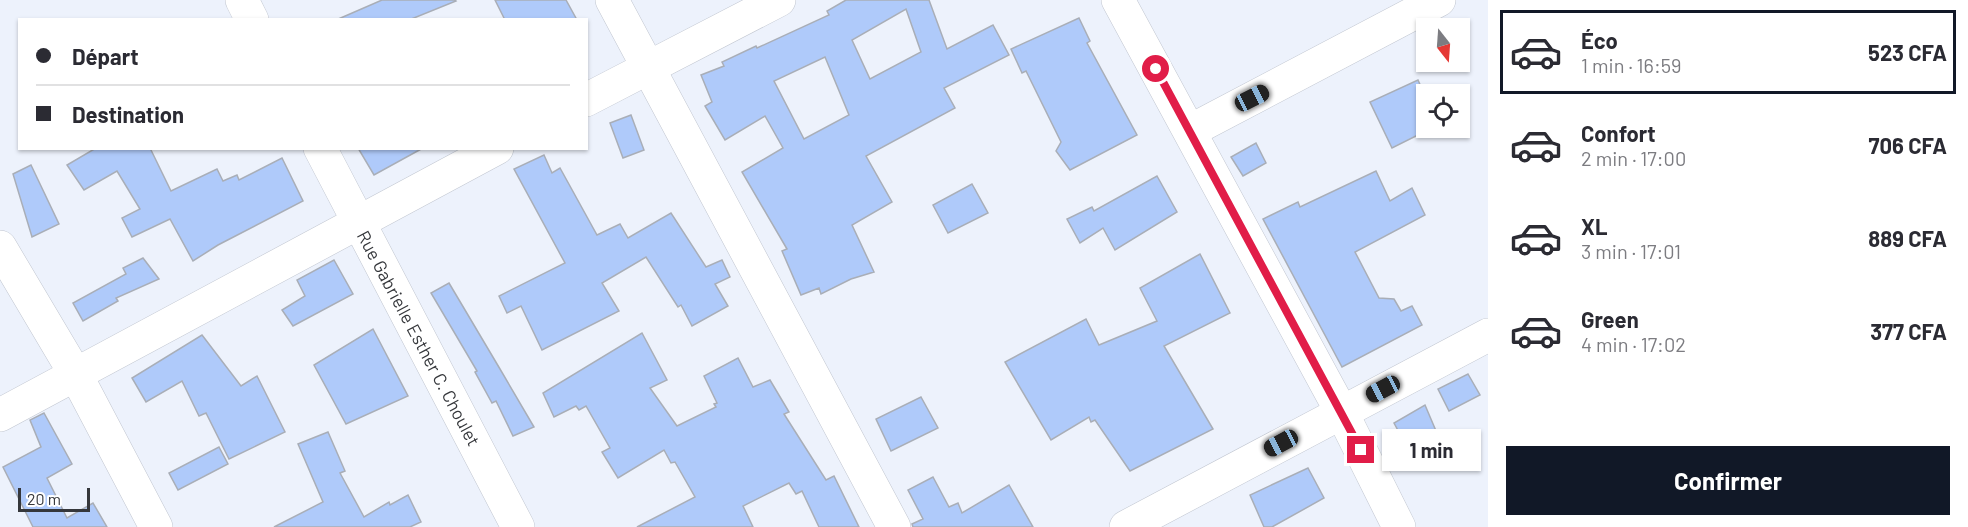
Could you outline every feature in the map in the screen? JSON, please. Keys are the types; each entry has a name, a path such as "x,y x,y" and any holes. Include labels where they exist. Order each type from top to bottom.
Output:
{"street":[{"path":"242,0 251,18"},
{"path":"612,0 894,527"},
{"path":"588,99 780,0"},
{"path":"1118,0 1341,411 1399,527"},
{"path":"1190,131 1439,0"},
{"name":"Rue Gabrielle Esther C. Choulet","path":"321,150 518,527"},
{"path":"0,415 493,150"},
{"path":"0,247 76,375 156,527"},
{"path":"1126,527 1488,335"}],"building":[{"path":"382,0 456,1 414,18 341,18"},
{"path":"495,0 566,0 576,18 504,18"},
{"path":"846,0 929,0 947,49 993,25 1009,55 944,88 955,108 866,156 892,202 852,225 874,272 851,279 821,294 819,288 801,295 782,251 787,249 742,172 783,148 765,116 725,140 705,106 712,102 701,75 724,66 722,62 756,46 757,48 829,15 827,11","holes":["906,9 921,52 870,79 852,40","825,57 849,115 804,139 774,81"]},
{"path":"1079,18 1090,41 1087,43 1137,135 1070,170 1056,151 1061,142 1026,71 1022,73 1011,49"},
{"path":"1418,80 1420,84 1416,84 1416,136 1392,148 1370,102"},
{"path":"631,115 644,150 623,158 610,123"},
{"path":"1256,143 1266,163 1243,176 1231,157"},
{"path":"93,150 151,150 171,191 217,169 223,181 237,175 239,180 282,158 303,201 218,245 193,261 170,219 132,237 122,218 140,209 117,171 84,190 67,165"},
{"path":"359,150 419,150 374,175"},
{"path":"544,155 552,173 560,168 597,235 620,224 628,238 671,213 706,267 722,260 730,277 715,284 728,306 692,326 681,305 678,307 646,257 602,283 619,311 542,350 521,306 507,313 499,296 565,263 514,169"},
{"path":"31,165 59,224 32,237 13,174"},
{"path":"1376,171 1390,201 1412,188 1425,215 1355,252 1379,298 1394,299 1401,311 1412,306 1422,325 1342,367 1263,219 1298,202 1300,207"},
{"path":"1157,176 1177,212 1115,250 1103,228 1080,243 1067,219 1092,207 1094,211"},
{"path":"972,184 988,213 948,233 933,205"},
{"path":"1200,254 1230,313 1164,346 1213,429 1130,471 1095,420 1091,422 1089,417 1051,440 1005,362 1086,319 1099,345 1157,321 1140,288"},
{"path":"143,258 159,279 116,298 118,301 83,321 73,303 126,274 123,268"},
{"path":"334,260 353,294 293,326 282,310 305,296 297,280"},
{"path":"449,283 534,427 513,436 496,401 492,403 475,372 477,371 431,293"},
{"path":"373,329 408,396 346,424 314,365"},
{"path":"642,333 667,380 650,388 677,426 716,407 714,404 717,403 704,376 738,358 753,387 770,380 789,412 784,414 826,480 834,476 859,527 819,527 802,491 796,494 789,483 743,506 753,527 637,527 695,497 675,462 671,463 664,450 618,478 602,452 610,448 586,406 579,410 576,406 554,417 543,393"},
{"path":"202,335 241,386 257,376 285,432 229,459 206,413 199,416 182,381 146,402 132,378"},
{"path":"1468,374 1480,395 1449,411 1438,389"},
{"path":"921,397 938,428 891,451 876,419"},
{"path":"1425,405 1436,431 1407,447 1394,423"},
{"path":"44,413 72,464 47,478 67,518 93,503 107,527 33,527 3,467 41,447 30,420"},
{"path":"328,432 345,471 340,473 364,517 389,502 390,505 408,495 421,522 410,527 274,527 323,502 298,444"},
{"path":"219,447 228,464 178,490 169,473"},
{"path":"1308,468 1324,498 1272,527 1264,527 1250,495"},
{"path":"933,477 949,507 958,503 962,513 1009,485 1033,527 913,527 912,524 923,519 908,490"}],"route":[{"path":"1156,69 1361,450"}]}
